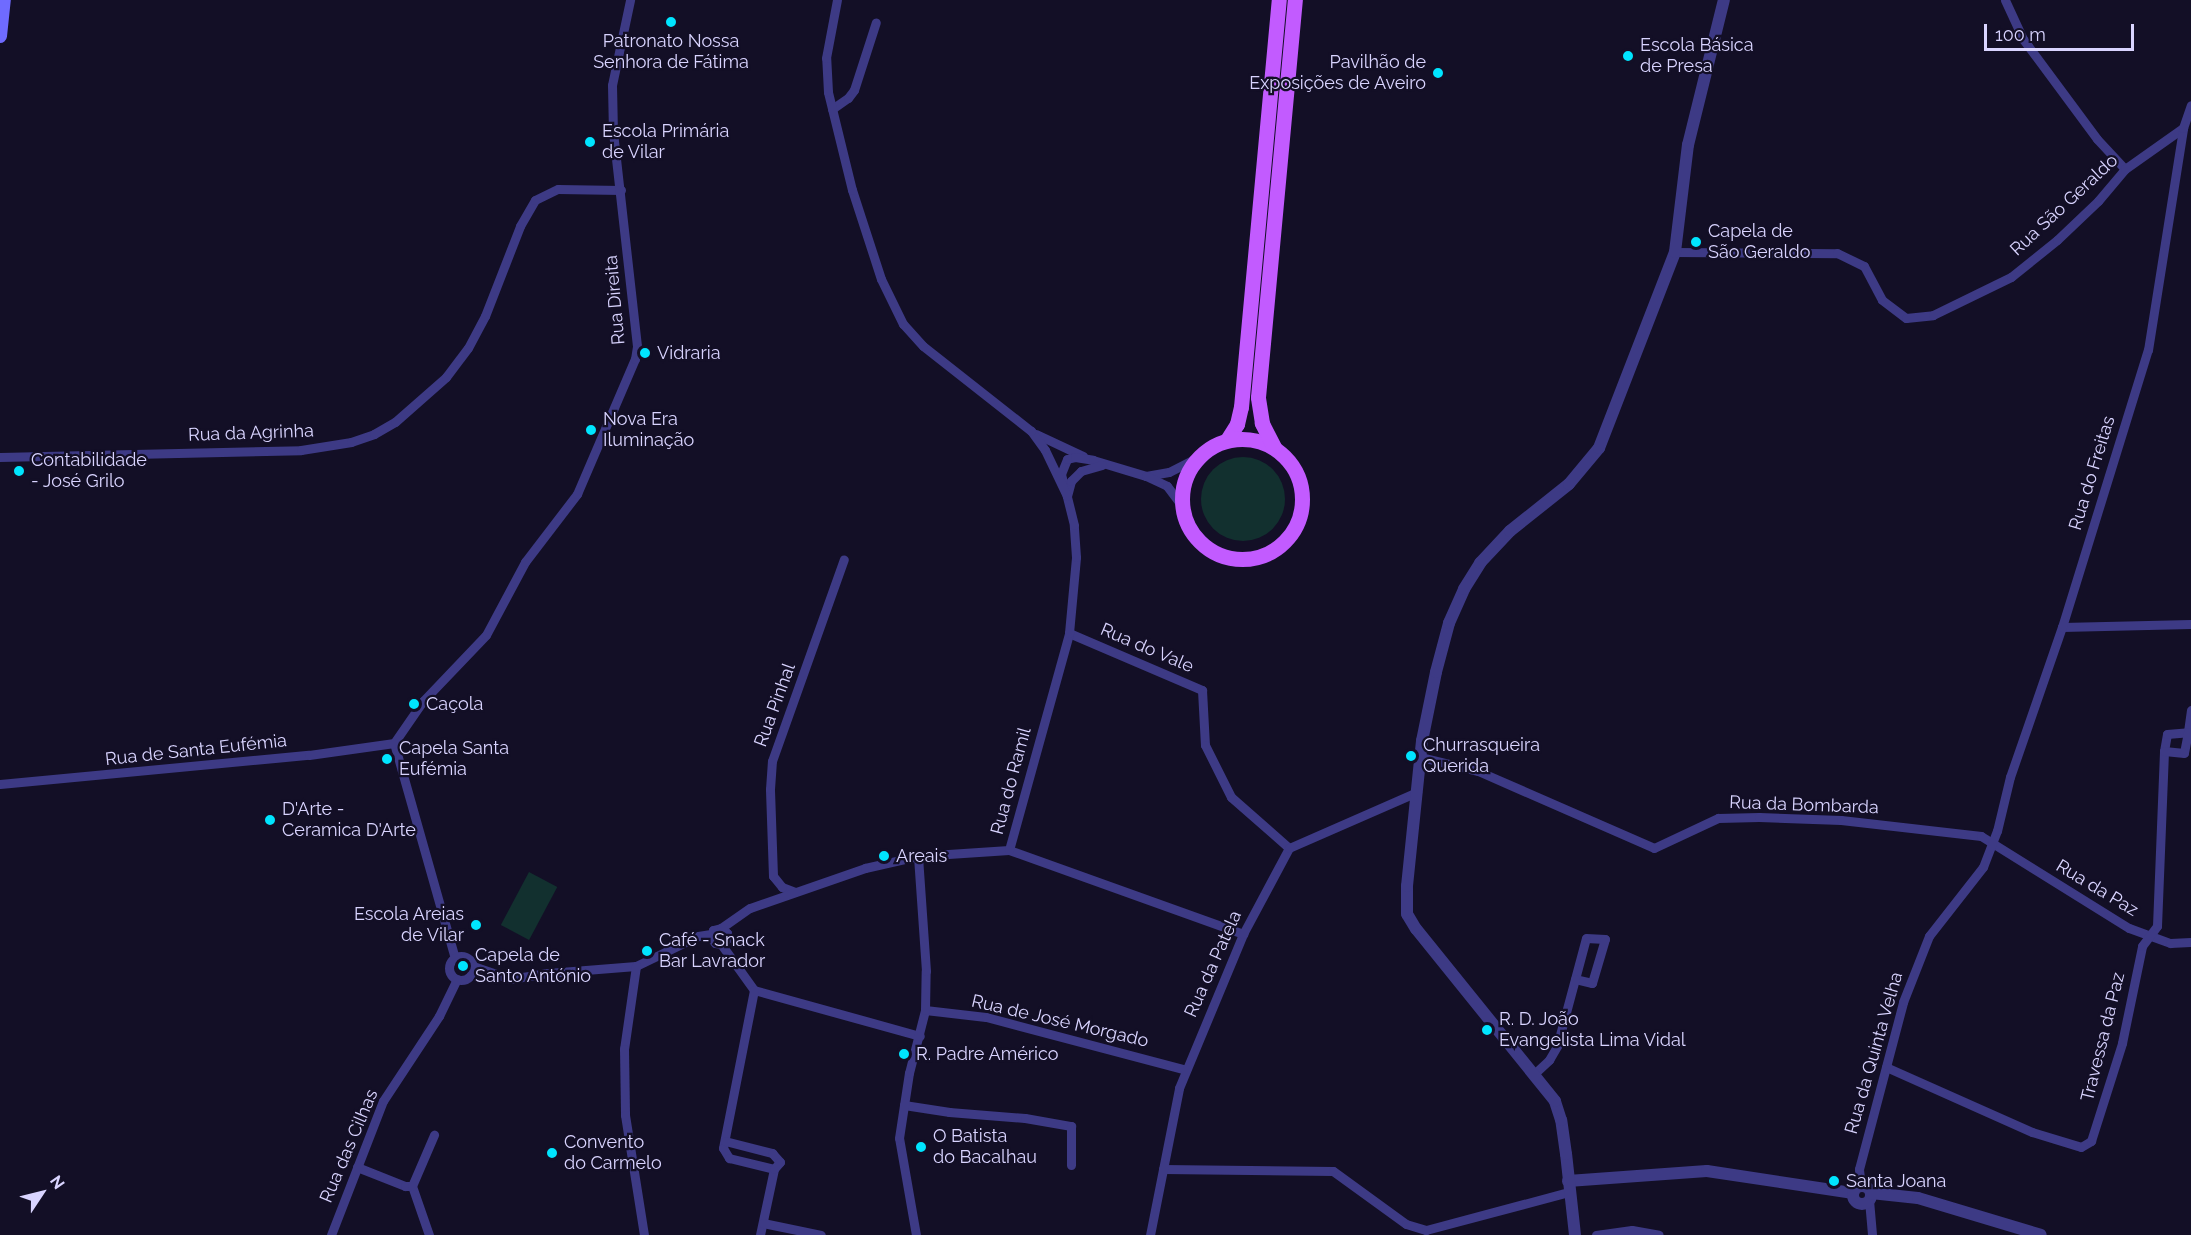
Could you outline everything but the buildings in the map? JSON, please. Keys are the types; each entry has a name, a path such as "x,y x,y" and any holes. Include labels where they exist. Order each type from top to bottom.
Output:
{"main road":[{"path":"0,36 4,0"},
{"path":"1227,440 1237,424 1242,407 1246,333 1279,0"},
{"path":"1274,447 1243,438 1227,440 1211,447 1198,457 1188,471 1183,487 1182,506 1186,523 1196,539 1210,551 1227,558 1246,560 1263,556 1280,547 1292,534 1300,518 1303,502 1296,471 1274,447 1262,423 1258,397 1295,0"}],"street":[{"name":"Rua Direita","path":"394,743 423,701 486,635 525,562 585,480 637,352 614,133 612,85 630,0"},
{"path":"837,0 826,58 826,78 832,110 852,190 881,279 903,324 935,357 1031,431 1104,465 1146,476 1167,486 1182,506"},
{"path":"1575,1235 1561,1120 1555,1101 1416,929 1407,914 1407,886 1421,757 1436,672 1449,623 1464,589 1480,563 1510,531 1569,484 1599,448 1675,252 1688,145 1724,0"},
{"path":"2005,0 2023,39 2097,139 2125,170"},
{"path":"832,110 848,98 854,90 876,22"},
{"name":"Rua do Freitas","path":"1992,844 2010,777 2062,627 2148,350 2183,128 2191,105"},
{"name":"Rua São Geraldo","path":"1675,252 1837,253 1864,266 1882,300 1906,318 1933,315 2011,277 2057,240 2098,201 2125,170 2183,128"},
{"name":"Rua da Agrinha","path":"0,457 301,450 351,442 374,434 395,422 446,377 468,348 485,316 520,226 535,200 558,189 621,190"},
{"path":"1031,431 1045,450 1067,496"},
{"path":"1067,496 1061,474 1067,459 1075,457 1093,460"},
{"path":"1146,476 1169,472 1198,457"},
{"path":"1067,496 1071,481 1081,471 1104,465"},
{"name":"Rua do Ramil","path":"721,928 750,908 865,868 918,856 1009,850 1069,633 1076,557 1074,525 1067,496"},
{"name":"Rua Pinhal","path":"795,892 782,887 773,876 770,789 772,761 844,559"},
{"path":"2062,627 2191,624"},
{"name":"Rua do Vale","path":"1069,633 1202,690 1206,745 1232,797 1289,848"},
{"path":"2190,732 2167,734 2164,751 2184,753 2190,732 2191,710"},
{"path":"394,743 455,958 450,970 457,979 466,979 471,975 473,966"},
{"name":"Rua de Santa Eufémia","path":"0,784 309,755 394,743"},
{"name":"Travessa da Paz","path":"1886,1067 2032,1132 2081,1147 2088,1145 2122,1043 2142,946 2157,926 2164,751"},
{"name":"Rua da Bombarda","path":"1421,757 1478,771 1654,848 1718,818 1759,817 1853,821 1982,837 1992,844"},
{"path":"1289,848 1417,792"},
{"name":"Rua da Paz","path":"1992,844 2129,928 2170,943 2191,942"},
{"name":"Rua da Quinta Velha","path":"1872,1235 1859,1169 1903,1002 1929,936 1983,867 1992,844"},
{"name":"Rua da Patela","path":"1150,1235 1179,1088 1243,934 1289,848"},
{"path":"1009,850 1243,934"},
{"path":"916,1235 899,1138 909,1073 925,1010 926,970 918,856"},
{"path":"455,958 466,957 473,966 510,978 636,966 698,936 711,934 716,928 721,928 727,937 721,944"},
{"path":"711,934 715,943 721,944 754,990 920,1036"},
{"path":"1534,1074 1550,1060 1557,1046 1586,938 1605,939 1592,983 1575,979"},
{"path":"636,966 624,1049 625,1115 644,1235"},
{"name":"Rua das Cilhas","path":"331,1235 383,1101 439,1016 457,979"},
{"path":"754,990 734,1081 723,1148 729,1158 774,1169"},
{"name":"Rua de José Morgado","path":"925,1010 986,1017 1186,1070"},
{"path":"904,1104 949,1113 1025,1118 1071,1126 1071,1166"},
{"path":"429,1235 412,1186 434,1135"},
{"path":"725,1141 772,1153 780,1162 774,1169 760,1235"},
{"path":"357,1167 405,1186 412,1186"},
{"path":"1163,1169 1333,1171 1406,1224 1426,1230 1569,1186 1707,1171 1863,1193 1918,1198 2041,1235"},
{"path":"763,1223 821,1235"},
{"path":"1596,1235 1632,1230 1659,1235"}],"green space":[{"path":"1235,457 1251,457 1267,464 1278,475 1285,491 1282,515 1273,529 1251,541 1235,541 1219,534 1208,523 1201,507 1201,491 1208,475 1219,464"},
{"path":"529,872 557,887 529,940 501,925"}],"place":[{"name":"Patronato Nossa Senhora de Fátima","path":"671,22"},
{"name":"Escola Básica de Presa","path":"1628,56"},
{"name":"Pavilhão de Exposições de Aveiro","path":"1438,73"},
{"name":"Escola Primária de Vilar","path":"590,142"},
{"name":"Capela de São Geraldo","path":"1696,242"},
{"name":"Vidraria","path":"645,353"},
{"name":"Nova Era Iluminação","path":"591,430"},
{"name":"Contabilidade - José Grilo","path":"19,471"},
{"name":"Caçola","path":"414,704"},
{"name":"Churrasqueira Querida","path":"1411,756"},
{"name":"Capela Santa Eufémia","path":"387,759"},
{"name":"D'Arte - Ceramica D'Arte","path":"270,820"},
{"name":"Areais","path":"884,856"},
{"name":"Escola Areias de Vilar","path":"476,925"},
{"name":"Café - Snack Bar Lavrador","path":"647,951"},
{"name":"Capela de Santo António","path":"463,966"},
{"name":"R. D. João Evangelista Lima Vidal","path":"1487,1030"},
{"name":"R. Padre Américo","path":"904,1054"},
{"name":"O Batista do Bacalhau","path":"921,1147"},
{"name":"Convento do Carmelo","path":"552,1153"},
{"name":"Santa Joana","path":"1834,1181"}]}
